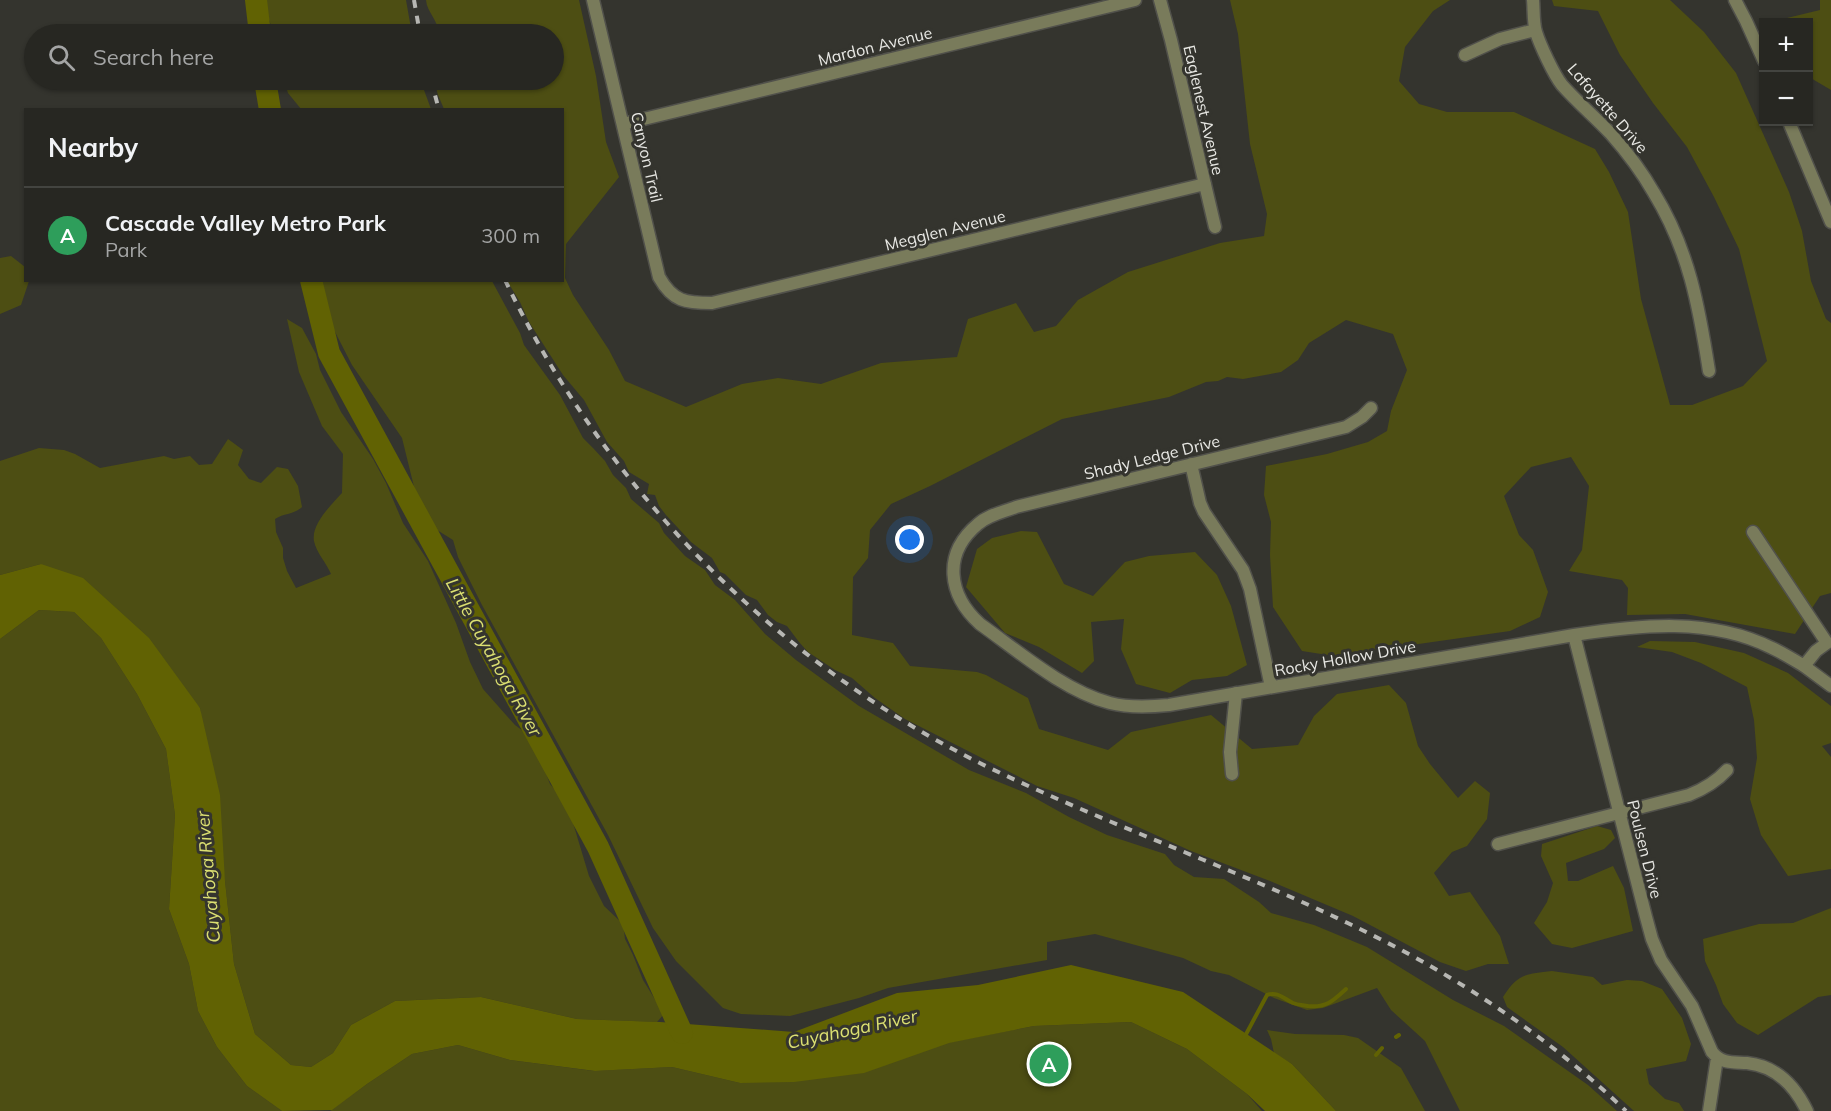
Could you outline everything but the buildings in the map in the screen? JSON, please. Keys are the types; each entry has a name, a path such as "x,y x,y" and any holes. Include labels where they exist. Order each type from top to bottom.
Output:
{"street":[{"name":"Canyon Trail","path":"593,0 659,278 672,294 683,301 693,303"},
{"name":"Mardon Avenue","path":"623,124 1135,0"},
{"name":"Eaglenest Avenue","path":"1160,0 1215,227"},
{"name":"Lafayette Drive","path":"1533,0 1535,30 1557,78 1625,151 1669,219 1684,255 1695,291 1709,371"},
{"path":"1735,0 1759,50"},
{"path":"1465,55 1500,39 1535,30"},
{"path":"1791,126 1831,222"},
{"name":"Megglen Avenue","path":"693,303 712,303 1204,184"},
{"name":"Shady Ledge Drive","path":"955,559 960,544 970,531 978,523 993,515 1016,507 1346,427 1371,408"},
{"path":"1191,464 1204,512 1243,570 1250,589 1271,687"},
{"path":"1753,532 1829,646 1816,651 1804,666"},
{"name":"Rocky Hollow Drive","path":"955,559 953,573 955,591 971,616 1024,656 1080,692 1111,703 1150,706 1574,635 1634,626 1670,625 1705,628 1740,636 1772,647 1831,686"},
{"name":"Poulsen Drive","path":"1574,635 1652,939 1669,975 1692,1006 1712,1052 1718,1058"},
{"path":"1232,774 1230,752 1236,693"},
{"path":"1498,844 1689,795 1706,788 1727,770"},
{"path":"1709,1111 1718,1058 1727,1062 1749,1063 1774,1071 1794,1089 1807,1111"}],"shaded area":[{"path":"262,0 406,0 410,24 270,24"},
{"path":"426,0 579,0 596,76 606,142 619,177 566,244 565,278 625,381 686,407 742,384 778,378 821,384 881,363 957,357 968,319 1016,303 1034,332 1056,326 1078,300 1128,272 1220,243 1264,236 1267,214 1250,144 1238,34 1230,0 1450,0 1433,11 1405,47 1399,81 1419,104 1447,112 1514,112 1595,149 1628,212 1641,299 1670,405 1692,405 1743,386 1767,361 1739,249 1687,147 1620,55 1598,11 1554,6 1552,0 1670,0 1704,32 1736,73 1789,192 1802,231 1811,281 1826,319 1831,323 1831,593 1820,596 1795,634 1685,614 1627,615 1628,588 1622,580 1569,571 1582,550 1589,486 1571,457 1531,467 1504,496 1519,535 1533,550 1548,592 1540,617 1510,631 1334,656 1302,651 1273,607 1271,522 1264,495 1266,466 1327,454 1368,442 1387,431 1391,411 1407,370 1393,334 1346,320 1309,343 1298,360 1281,372 1243,379 1227,377 1218,381 1206,382 1169,397 1062,419 891,504 870,530 868,558 853,577 852,635 893,643 910,666 977,672 986,675 1028,698 1039,729 1108,750 1131,732 1211,715 1252,749 1298,745 1314,716 1337,694 1389,685 1406,703 1418,746 1458,798 1475,781 1490,793 1487,819 1467,846 1452,852 1434,873 1449,896 1470,892 1500,936 1509,964 1488,964 1466,971 1440,962 1353,916 1191,851 1074,798 1037,786 905,719 852,678 808,652 787,626 768,615 757,600 746,595 725,574 720,572 712,558 691,542 666,515 655,495 647,494 649,484 629,472 624,461 607,442 584,400 563,375 529,322 508,282 564,282 564,108 444,108 438,95 437,90 564,90 564,24 436,24"},
{"path":"1820,0 1831,0 1831,90 1813,79 1813,18 1787,18 1820,10"},
{"path":"287,90 424,90 431,108 300,108"},
{"path":"11,256 24,266 24,282 29,282 21,305 0,314 0,258"},
{"path":"316,282 493,282 524,345 560,395 583,438 605,461 613,475 626,488 631,499 659,523 664,533 685,556 705,570 715,585 735,600 765,634 796,660 859,706 969,770 1026,793 1107,835 1165,854 1174,865 1194,877 1224,879 1259,902 1271,913 1314,925 1367,947 1453,1000 1504,1026 1588,1085 1617,1111 1460,1111 1425,1041 1391,1010 1377,988 1323,1008 1307,1010 1274,998 1229,975 1211,971 1183,958 1095,934 1047,942 1047,960 888,988 790,1016 741,1014 723,1008 676,961 653,928 608,835 482,605 458,557 453,540 437,530 419,507 402,438 352,365 332,326"},
{"path":"287,319 302,328 341,412 373,459 403,523 428,561 483,689 515,725 527,734 538,753 550,784 567,803 589,876 604,906 623,924 625,939 643,980 664,1014 657,1022 577,1019 481,997 395,1001 351,1025 333,1053 311,1067 291,1065 255,1034 234,964 225,881 200,708 41,564 0,575 0,461 39,448 64,450 100,468 164,456 174,459 190,456 199,465 212,464 228,439 243,450 238,465 249,479 261,483 277,467 288,469 298,486 302,507 275,519 276,532 283,548 283,558 296,588 331,574 317,549 314,535 323,515 342,493 343,454 322,426 299,372"},
{"path":"1021,531 1037,532 1064,584 1093,596 1125,562 1149,556 1195,552 1217,575 1231,606 1247,665 1227,676 1192,680 1170,693 1136,684 1121,649 1124,619 1091,622 1094,661 1082,673 1039,647 1005,633 966,587 977,549 992,538"},
{"path":"39,610 74,612 101,638 137,694 166,749 175,815 169,909 189,964 198,1011 217,1047 247,1086 282,1111 0,1111 0,639"},
{"path":"1650,641 1695,642 1744,653 1788,673 1831,706 1831,743 1822,746 1831,757 1831,869 1788,876 1761,835 1750,799 1757,758 1754,720 1747,687 1701,663 1672,652 1637,647"},
{"path":"1597,826 1611,830 1615,838 1604,849 1566,863 1568,881 1578,881 1613,866 1624,888 1633,931 1572,948 1552,944 1534,923 1547,902 1553,883 1541,856 1542,844"},
{"path":"1831,908 1831,995 1818,997 1758,1035 1737,1023 1723,1004 1705,961 1703,939 1759,924 1793,923"},
{"path":"1552,971 1593,977 1602,985 1627,980 1642,981 1662,989 1682,1018 1691,1044 1686,1061 1646,1069 1649,1084 1665,1099 1679,1103 1684,1111 1634,1111 1563,1047 1507,1007 1503,997 1513,983 1529,974"},
{"path":"1131,1022 1187,1049 1247,1094 1262,1111 330,1111 412,1054 458,1045 510,1060 594,1071 672,1067 740,1083 1034,1026"},
{"path":"1267,1030 1358,1038 1401,1068 1425,1111 1336,1111 1292,1064 1274,1053"}],"water":[{"name":"Cuyahoga River","path":"41,564 83,578 149,638 200,708 220,795 225,881 234,964 255,1034 291,1065 311,1067 333,1053 351,1025 395,1001 481,997 577,1019 660,1022 794,1032 897,993 978,985 1071,965 1183,992 1292,1064 1336,1111 1265,1111 1247,1094 1187,1049 1131,1022 1034,1026 949,1043 864,1073 794,1082 740,1083 672,1067 595,1071 510,1060 458,1045 412,1054 332,1110 282,1111 247,1086 217,1047 198,1011 189,964 169,909 175,815 166,749 137,694 101,638 74,612 39,610 0,639 0,575"}],"waterway":[{"name":"Little Cuyahoga River","path":"256,0 259,24"},
{"name":"Little Cuyahoga River","path":"267,90 270,108"},
{"name":"Little Cuyahoga River","path":"311,282 329,353 598,847 682,1033"},
{"path":"1244,1038 1267,995 1278,995 1295,1004 1320,1006 1329,1003 1346,989"},
{"path":"1376,1055 1382,1048"}],"railway":[{"path":"414,0 418,24"},
{"path":"434,90 438,108"},
{"path":"506,282 546,357 594,431 648,501 707,566 772,626 841,680 915,728 992,769 1284,894 1413,956 1478,995 1540,1038 1570,1061 1626,1111"}],"place":[{"name":"Cascade Valley Metro Park","path":"1049,1064"}]}
